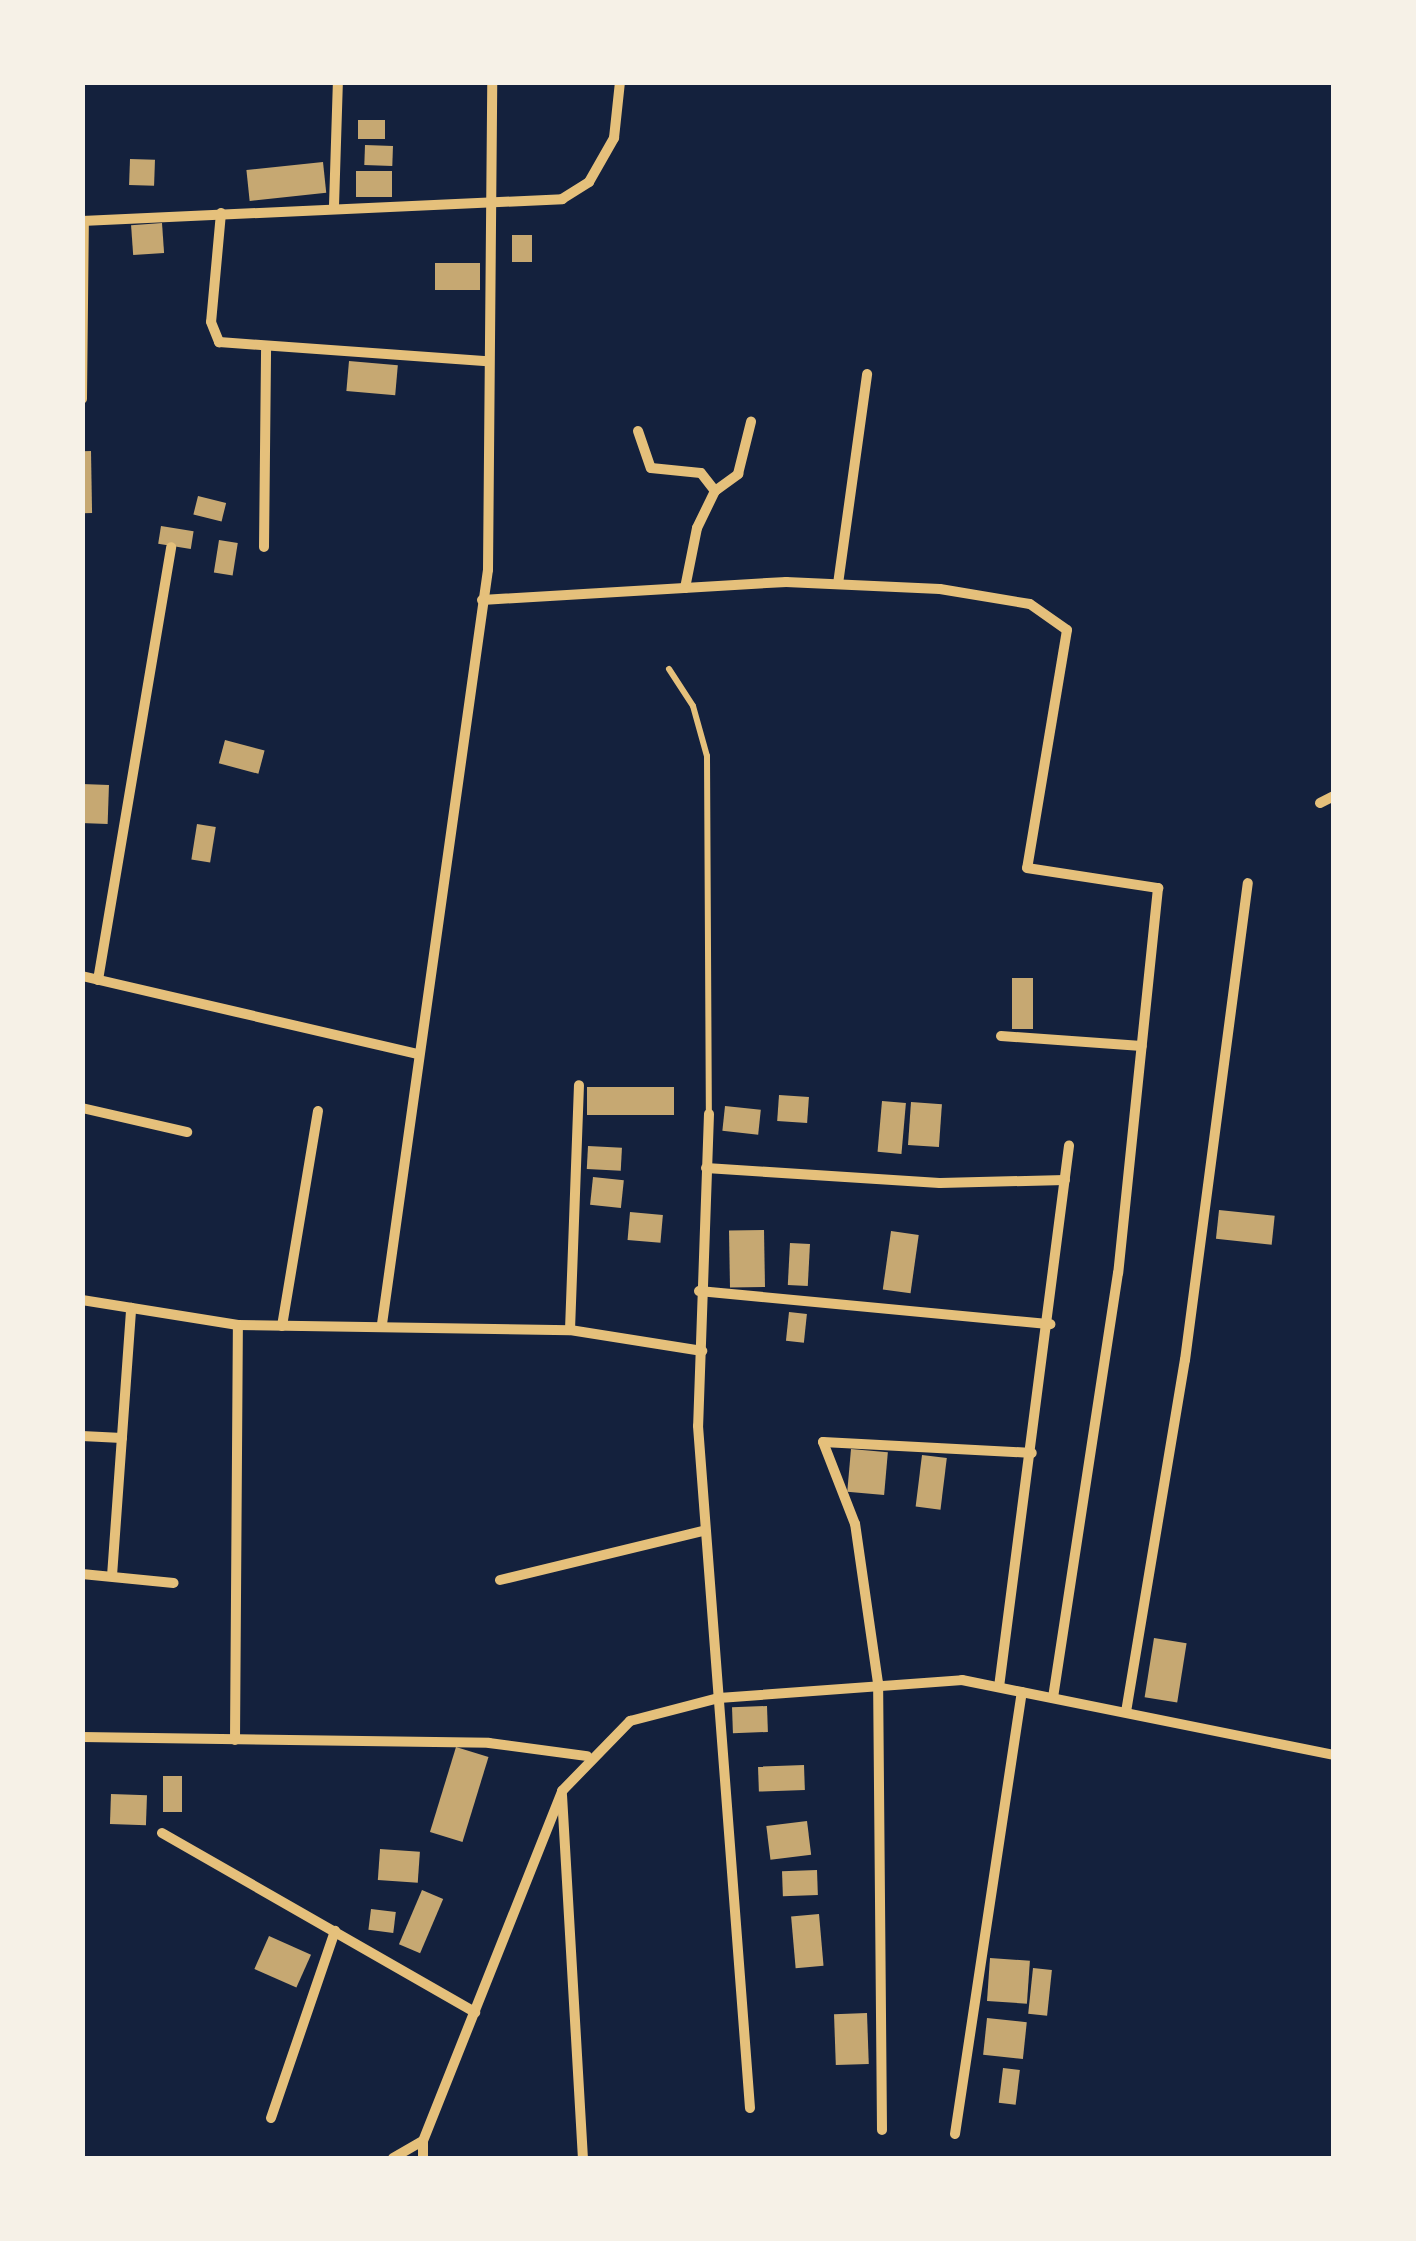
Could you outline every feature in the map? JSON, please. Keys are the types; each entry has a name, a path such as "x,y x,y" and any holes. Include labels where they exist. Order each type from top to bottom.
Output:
{"street":[{"path":"334,206 338,82"},
{"path":"382,1324 482,600 492,82"},
{"path":"82,399 83,222 334,206 562,199 589,182 614,138 620,82"},
{"path":"222,212 213,333 266,349 487,361"},
{"path":"264,548 266,349"},
{"path":"838,584 867,374"},
{"path":"685,588 715,492 738,474 751,422"},
{"path":"638,431 650,468 700,473 715,492"},
{"path":"98,980 171,547"},
{"path":"482,600 838,584 1030,604 1067,630 1026,868 1158,888 1118,1273 1053,1698"},
{"path":"1320,803 1334,796"},
{"path":"1126,1712 1185,1360 1248,883"},
{"path":"82,976 417,1054"},
{"path":"1001,1036 1142,1046"},
{"path":"570,1330 579,1085"},
{"path":"82,1108 187,1132"},
{"path":"282,1326 318,1111"},
{"path":"709,1114 699,1291 703,1531 750,2108"},
{"path":"999,1687 1050,1324 1069,1146"},
{"path":"706,1168 940,1183 1066,1180"},
{"path":"699,1291 1050,1324"},
{"path":"82,1300 238,1325 382,1324 570,1330 702,1351"},
{"path":"112,1576 131,1308"},
{"path":"235,1740 238,1325"},
{"path":"82,1436 122,1438"},
{"path":"882,2130 878,1683 855,1524 824,1442 1032,1453"},
{"path":"500,1580 703,1531"},
{"path":"82,1574 174,1583"},
{"path":"424,2158 423,2142 562,1791 587,1756 630,1721 719,1698 878,1683 999,1687 1334,1755"},
{"path":"955,2134 1022,1692"},
{"path":"82,1737 488,1743 587,1756"},
{"path":"562,1791 582,2158"},
{"path":"162,1833 475,2012"},
{"path":"271,2118 335,1930"},
{"path":"393,2158 423,2142"}],"lane":[{"path":"668,669 693,706 708,756 709,1114"}],"building":[{"path":"358,120 385,120 385,139 358,139"},
{"path":"365,145 393,146 392,166 364,165"},
{"path":"130,159 155,160 154,186 129,185"},
{"path":"323,162 326,193 250,201 246,170"},
{"path":"356,171 392,171 392,197 356,197"},
{"path":"162,223 164,253 133,255 131,225"},
{"path":"512,235 532,235 532,262 512,262"},
{"path":"435,263 480,263 480,290 435,290"},
{"path":"349,361 398,365 395,395 346,391"},
{"path":"82,451 91,451 92,513 83,513"},
{"path":"198,496 226,503 222,521 193,514"},
{"path":"161,526 194,531 191,549 158,544"},
{"path":"219,540 238,543 233,576 214,573"},
{"path":"225,740 265,751 258,774 219,763"},
{"path":"82,784 109,785 108,824 82,823"},
{"path":"197,824 216,827 210,863 191,860"},
{"path":"1012,978 1033,978 1033,1029 1012,1029"},
{"path":"587,1087 674,1087 674,1115 587,1115"},
{"path":"779,1095 809,1097 807,1123 777,1121"},
{"path":"882,1101 906,1103 901,1154 878,1152"},
{"path":"911,1102 942,1104 939,1147 908,1145"},
{"path":"725,1106 761,1110 758,1135 722,1131"},
{"path":"588,1146 622,1148 621,1171 587,1169"},
{"path":"593,1177 624,1180 621,1208 590,1205"},
{"path":"1219,1210 1275,1216 1272,1245 1216,1239"},
{"path":"630,1212 663,1215 660,1243 628,1240"},
{"path":"764,1230 765,1287 730,1288 729,1231"},
{"path":"891,1231 919,1235 911,1293 883,1289"},
{"path":"790,1243 810,1244 808,1286 788,1285"},
{"path":"789,1312 807,1314 804,1343 786,1341"},
{"path":"851,1449 888,1452 884,1495 847,1492"},
{"path":"922,1455 947,1458 940,1510 916,1507"},
{"path":"1154,1638 1187,1643 1177,1702 1145,1697"},
{"path":"767,1706 768,1732 733,1733 732,1707"},
{"path":"456,1747 489,1757 462,1842 430,1832"},
{"path":"804,1765 805,1790 759,1792 758,1767"},
{"path":"163,1776 182,1776 182,1812 163,1812"},
{"path":"111,1794 147,1795 146,1825 110,1824"},
{"path":"807,1821 811,1855 770,1860 766,1826"},
{"path":"380,1849 420,1852 418,1883 378,1880"},
{"path":"817,1870 818,1895 783,1896 782,1871"},
{"path":"422,1890 443,1899 420,1953 399,1944"},
{"path":"371,1909 396,1912 393,1933 368,1930"},
{"path":"819,1914 824,1966 796,1968 791,1916"},
{"path":"269,1936 311,1955 296,1988 254,1969"},
{"path":"990,1958 1030,1961 1027,2004 987,2001"},
{"path":"1033,1968 1052,1970 1047,2016 1028,2014"},
{"path":"867,2013 869,2064 836,2065 834,2014"},
{"path":"987,2018 1027,2022 1023,2059 983,2055"},
{"path":"1003,2068 1020,2070 1016,2105 999,2103"}]}
